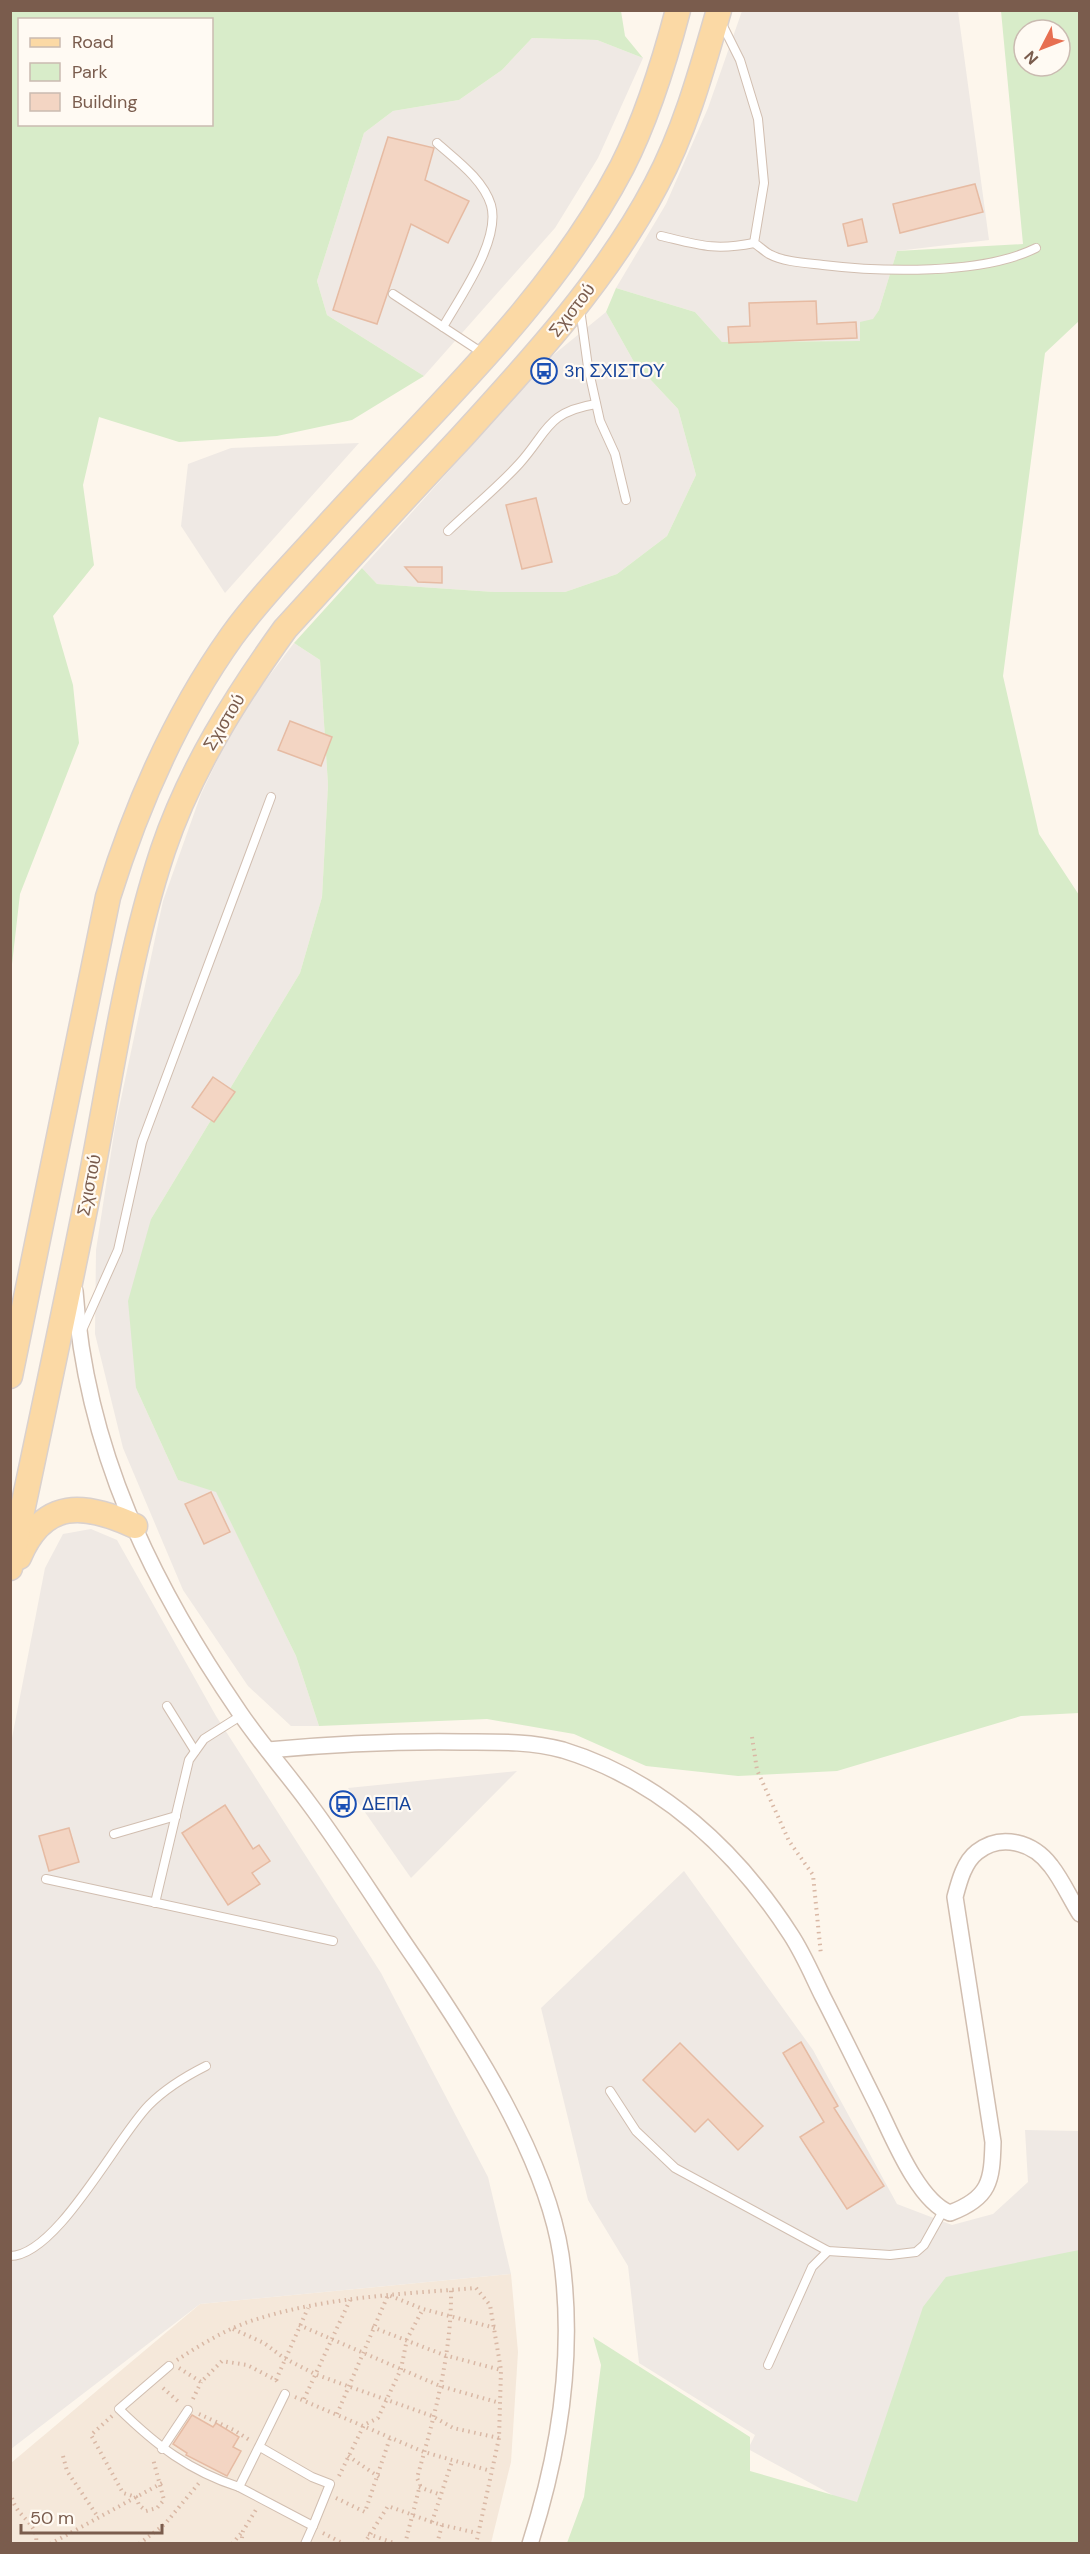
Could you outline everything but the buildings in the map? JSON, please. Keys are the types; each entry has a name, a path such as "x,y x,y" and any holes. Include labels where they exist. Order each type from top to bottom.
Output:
{"main road":[{"path":"10,1376 108,897 126,839 169,739 212,666 254,607 485,354 560,263 622,167 645,113 678,10"},
{"name":"Σχιστού","path":"10,1568 146,905 164,847 210,744 285,629 512,382 579,302 623,240 656,184 682,125 706,58 718,13"},
{"path":"10,1300 35,1256"},
{"path":"10,1579 22,1549 41,1523 56,1512 80,1508 112,1516 135,1526"}],"street":[{"path":"73,1264 78,1338 89,1397 111,1473 171,1601 242,1715 310,1804 449,2009 500,2098 539,2175 561,2254 566,2326 561,2417 545,2497 530,2544"},
{"path":"268,1750 374,1741 512,1742 561,1750 608,1767 648,1787 684,1813 724,1851 760,1893 792,1936 906,2163 931,2200 943,2211 951,2213 977,2200 987,2188 992,2171 993,2142 955,1897 962,1873 976,1852 1004,1840 1019,1843 1050,1864 1080,1914"}],"lane":[{"path":"718,13 740,60 758,119 764,183 754,243"},
{"path":"437,143 474,177 490,203 493,218 488,243 470,282 443,327"},
{"path":"661,236 700,247 728,249 754,243 769,254 798,262 877,271 954,267 1019,257 1036,248"},
{"path":"393,294 485,354"},
{"path":"579,302 600,421 615,454 626,500"},
{"path":"448,531 519,463 546,426 572,408 596,404"},
{"path":"78,1338 118,1250 142,1142 271,797"},
{"path":"167,1706 195,1751"},
{"path":"155,1903 189,1760 204,1739 242,1715"},
{"path":"114,1834 176,1816"},
{"path":"46,1879 333,1941"},
{"path":"10,2256 39,2244 73,2209 147,2106 177,2080 206,2066"},
{"path":"610,2091 636,2131 675,2168 828,2251 890,2255 916,2252 924,2245 943,2211"},
{"path":"768,2365 812,2267 828,2251"},
{"path":"169,2366 119,2409 162,2449 206,2474 239,2487 315,2528"},
{"path":"239,2487 285,2394"},
{"path":"162,2449 188,2410"},
{"path":"260,2447 312,2477 330,2484 315,2528 305,2544"}],"path":[{"path":"752,1737 757,1770 789,1841 813,1875 821,1952 816,1982"},
{"path":"169,2366 252,2320 350,2300 476,2288 490,2305 501,2370 499,2438 476,2544"},
{"path":"405,2544 419,2487 417,2478 440,2386 451,2317 451,2290"},
{"path":"388,2295 423,2309 495,2328"},
{"path":"337,2414 364,2352 372,2327 388,2295"},
{"path":"304,2399 333,2341 350,2300"},
{"path":"276,2380 308,2308"},
{"path":"335,2485 364,2425 378,2418 401,2369 407,2339 423,2309"},
{"path":"299,2325 440,2386 500,2403"},
{"path":"372,2327 444,2355 501,2370"},
{"path":"233,2329 264,2343 284,2358 317,2375 432,2416 453,2428 499,2438"},
{"path":"188,2410 201,2382 222,2361 247,2366 276,2380 285,2394 304,2399 424,2452 491,2471"},
{"path":"169,2366 182,2368 201,2382"},
{"path":"154,2379 188,2410 234,2430 260,2447"},
{"path":"119,2409 91,2435 123,2493 136,2497"},
{"path":"331,2495 365,2512 379,2477 390,2438"},
{"path":"63,2456 67,2471 98,2517"},
{"path":"348,2456 379,2477"},
{"path":"432,2522 452,2461"},
{"path":"139,2544 165,2524 206,2474"},
{"path":"50,2544 98,2517 162,2483 164,2500 157,2508 146,2511 139,2505 136,2497"},
{"path":"419,2487 441,2495"},
{"path":"12,2498 15,2510 35,2529 38,2537 36,2544"},
{"path":"232,2544 262,2500"},
{"path":"364,2544 368,2534 388,2506 432,2522 477,2533"},
{"path":"437,2544 442,2525"},
{"path":"315,2528 344,2544"},
{"path":"241,2544 243,2531"},
{"path":"368,2534 397,2544"}],"shaded area":[{"path":"742,11 958,11 989,240 897,251 879,310 860,341 722,342 695,312 616,288 666,204 708,108"},
{"path":"532,38 597,40 643,58 598,158 555,228 424,376 327,315 317,281 364,133 393,111 459,100 502,70"},
{"path":"606,312 634,362 678,409 696,475 667,536 617,574 565,592 494,592 377,584 362,568 552,356"},
{"path":"359,443 225,593 181,526 188,464 231,448"},
{"path":"294,643 320,660 328,785 322,897 300,973 151,1219 136,1388 178,1480 216,1491 296,1656 319,1726 291,1726 248,1686 183,1590 123,1448 95,1334 96,1250 115,1127 163,901 201,794 238,717"},
{"path":"91,1529 117,1540 216,1716 381,1973 488,2177 511,2274 200,2304 11,2449 11,1743 45,1568 63,1534"},
{"path":"517,1771 411,1878 348,1788"},
{"path":"684,1871 813,2050 897,2204 952,2225 993,2214 1028,2182 1025,2130 1079,2131 1079,2251 860,2510 748,2449 755,2435 639,2363 628,2266 588,2200 541,2008"},
{"path":"511,2274 518,2352 511,2462 491,2543 11,2544 11,2463 200,2304"}],"green space":[{"path":"11,10 621,11 625,36 643,58 597,40 532,38 502,70 459,100 393,111 364,133 317,281 327,315 424,376 352,420 277,436 179,442 99,417 83,485 94,565 53,616 73,685 79,743 20,894 11,973"},
{"path":"1001,11 1079,11 1079,321 1045,353 1003,676 1039,834 1079,895 1079,1713 1021,1716 837,1771 738,1776 646,1766 574,1734 487,1719 319,1726 296,1656 216,1492 178,1480 136,1388 128,1301 151,1219 300,973 322,897 328,785 320,660 294,643 362,568 377,584 494,592 565,592 617,574 667,536 696,475 678,409 634,362 606,312 616,288 695,312 722,342 860,341 860,322 873,319 879,310 897,251 1023,244"},
{"path":"1079,2250 1079,2543 567,2543 584,2497 601,2365 593,2337 750,2437 750,2471 857,2502 923,2307 946,2277"}],"place":[{"name":"3η ΣΧΙΣΤΟΥ","path":"544,371"},
{"name":"ΔΕΠΑ","path":"343,1804"}]}
